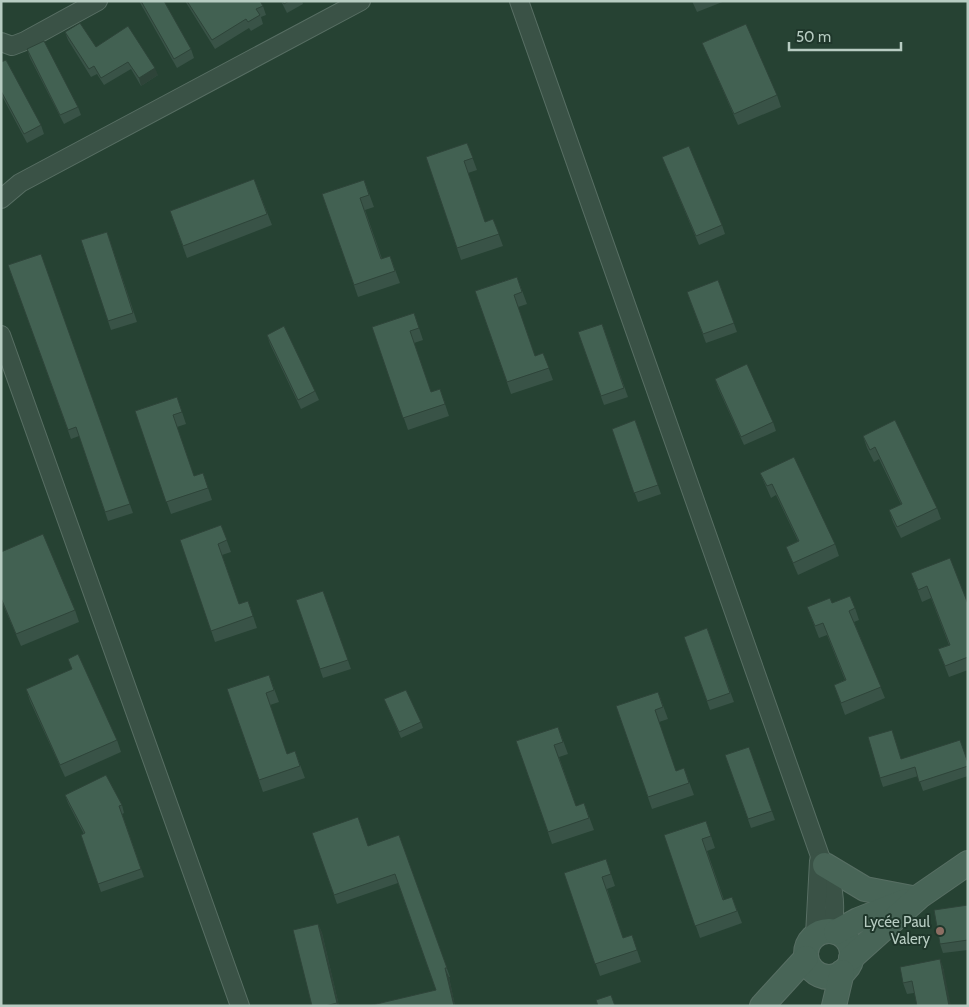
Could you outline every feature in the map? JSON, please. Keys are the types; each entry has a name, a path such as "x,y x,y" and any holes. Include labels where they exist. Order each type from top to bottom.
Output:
{"main road":[{"path":"823,860 865,889 916,897"},
{"path":"770,1006 828,968 916,897 968,863"},
{"path":"834,1006 828,968 807,946 827,933 916,897"},
{"path":"762,1006 828,968 850,945 842,935 827,933"},
{"path":"824,1006 828,968"}],"street":[{"path":"1,42 12,46 25,41 98,1"},
{"path":"1,198 20,183 361,1"},
{"path":"519,1 823,860 835,909 827,933"},
{"path":"1,182 20,183"},
{"path":"1,335 240,1006"}],"building":[{"path":"141,1 164,1 191,49 174,59"},
{"path":"187,1 260,1 263,6 256,9 260,15 248,22 246,19 212,40"},
{"path":"80,23 96,47 128,26 155,68 139,78 128,62 101,78 94,66 89,69 65,32"},
{"path":"746,24 777,95 734,114 702,43"},
{"path":"44,41 78,107 60,115 27,49"},
{"path":"6,60 41,125 24,134 1,91 1,62"},
{"path":"467,143 473,158 464,161 485,222 493,219 499,234 457,248 426,157"},
{"path":"689,146 722,225 696,236 662,157"},
{"path":"254,179 267,214 183,246 170,211"},
{"path":"364,180 369,195 360,198 381,259 390,256 395,271 354,285 322,194"},
{"path":"107,232 133,313 108,321 81,240"},
{"path":"41,254 130,504 105,512 76,427 68,430 8,265"},
{"path":"517,277 522,292 514,295 535,356 543,353 549,368 507,382 475,291"},
{"path":"718,280 734,323 703,334 687,292"},
{"path":"414,313 419,328 410,331 431,392 440,389 445,404 403,418 372,327"},
{"path":"602,324 624,388 601,396 578,332"},
{"path":"284,326 315,391 298,400 267,335"},
{"path":"747,364 773,422 741,437 715,379"},
{"path":"177,397 182,412 173,415 194,476 203,473 208,488 166,502 135,411"},
{"path":"635,420 658,485 634,493 612,429"},
{"path":"895,420 937,508 897,527 889,510 902,504 875,447 870,450 863,436"},
{"path":"794,457 835,544 793,563 786,547 799,541 772,484 767,486 760,473"},
{"path":"221,525 227,540 218,544 239,604 248,601 253,616 211,631 180,540"},
{"path":"43,534 75,610 16,634 1,598 1,552"},
{"path":"950,558 968,604 968,657 945,666 938,649 950,645 927,586 918,590 911,573"},
{"path":"323,591 348,660 320,669 296,600"},
{"path":"850,596 855,608 849,611 881,687 841,703 834,685 846,680 823,623 815,626 807,607 830,598 832,603"},
{"path":"707,628 730,693 707,701 684,637"},
{"path":"78,654 117,740 60,765 26,689 72,669 68,659"},
{"path":"269,675 274,690 266,693 287,754 295,751 300,766 259,780 227,689"},
{"path":"406,690 421,722 399,732 384,699"},
{"path":"658,692 663,707 655,710 676,771 684,768 689,783 648,797 616,706"},
{"path":"558,727 563,742 554,745 576,806 584,803 589,818 548,832 516,741"},
{"path":"892,730 901,759 960,740 968,766 919,782 915,767 880,778 868,737"},
{"path":"749,747 772,811 748,819 725,755"},
{"path":"106,775 122,805 119,806 141,869 98,884 81,835 85,833 65,795"},
{"path":"358,817 368,846 399,835 447,968 445,968 454,1006 368,1006 436,990 395,874 334,895 312,833"},
{"path":"706,821 711,836 702,839 723,900 732,897 737,911 695,926 664,835"},
{"path":"606,859 611,874 602,877 623,938 632,935 637,950 595,964 564,873"},
{"path":"968,905 968,940 940,944 934,910"},
{"path":"318,924 337,1003 325,1006 312,1006 293,930"},
{"path":"940,959 949,1006 917,1006 912,981 903,983 900,967"},
{"path":"611,995 615,1006 598,1006 596,1000"}],"place":[{"name":"Lycée Paul Valery","path":"940,931"}]}
